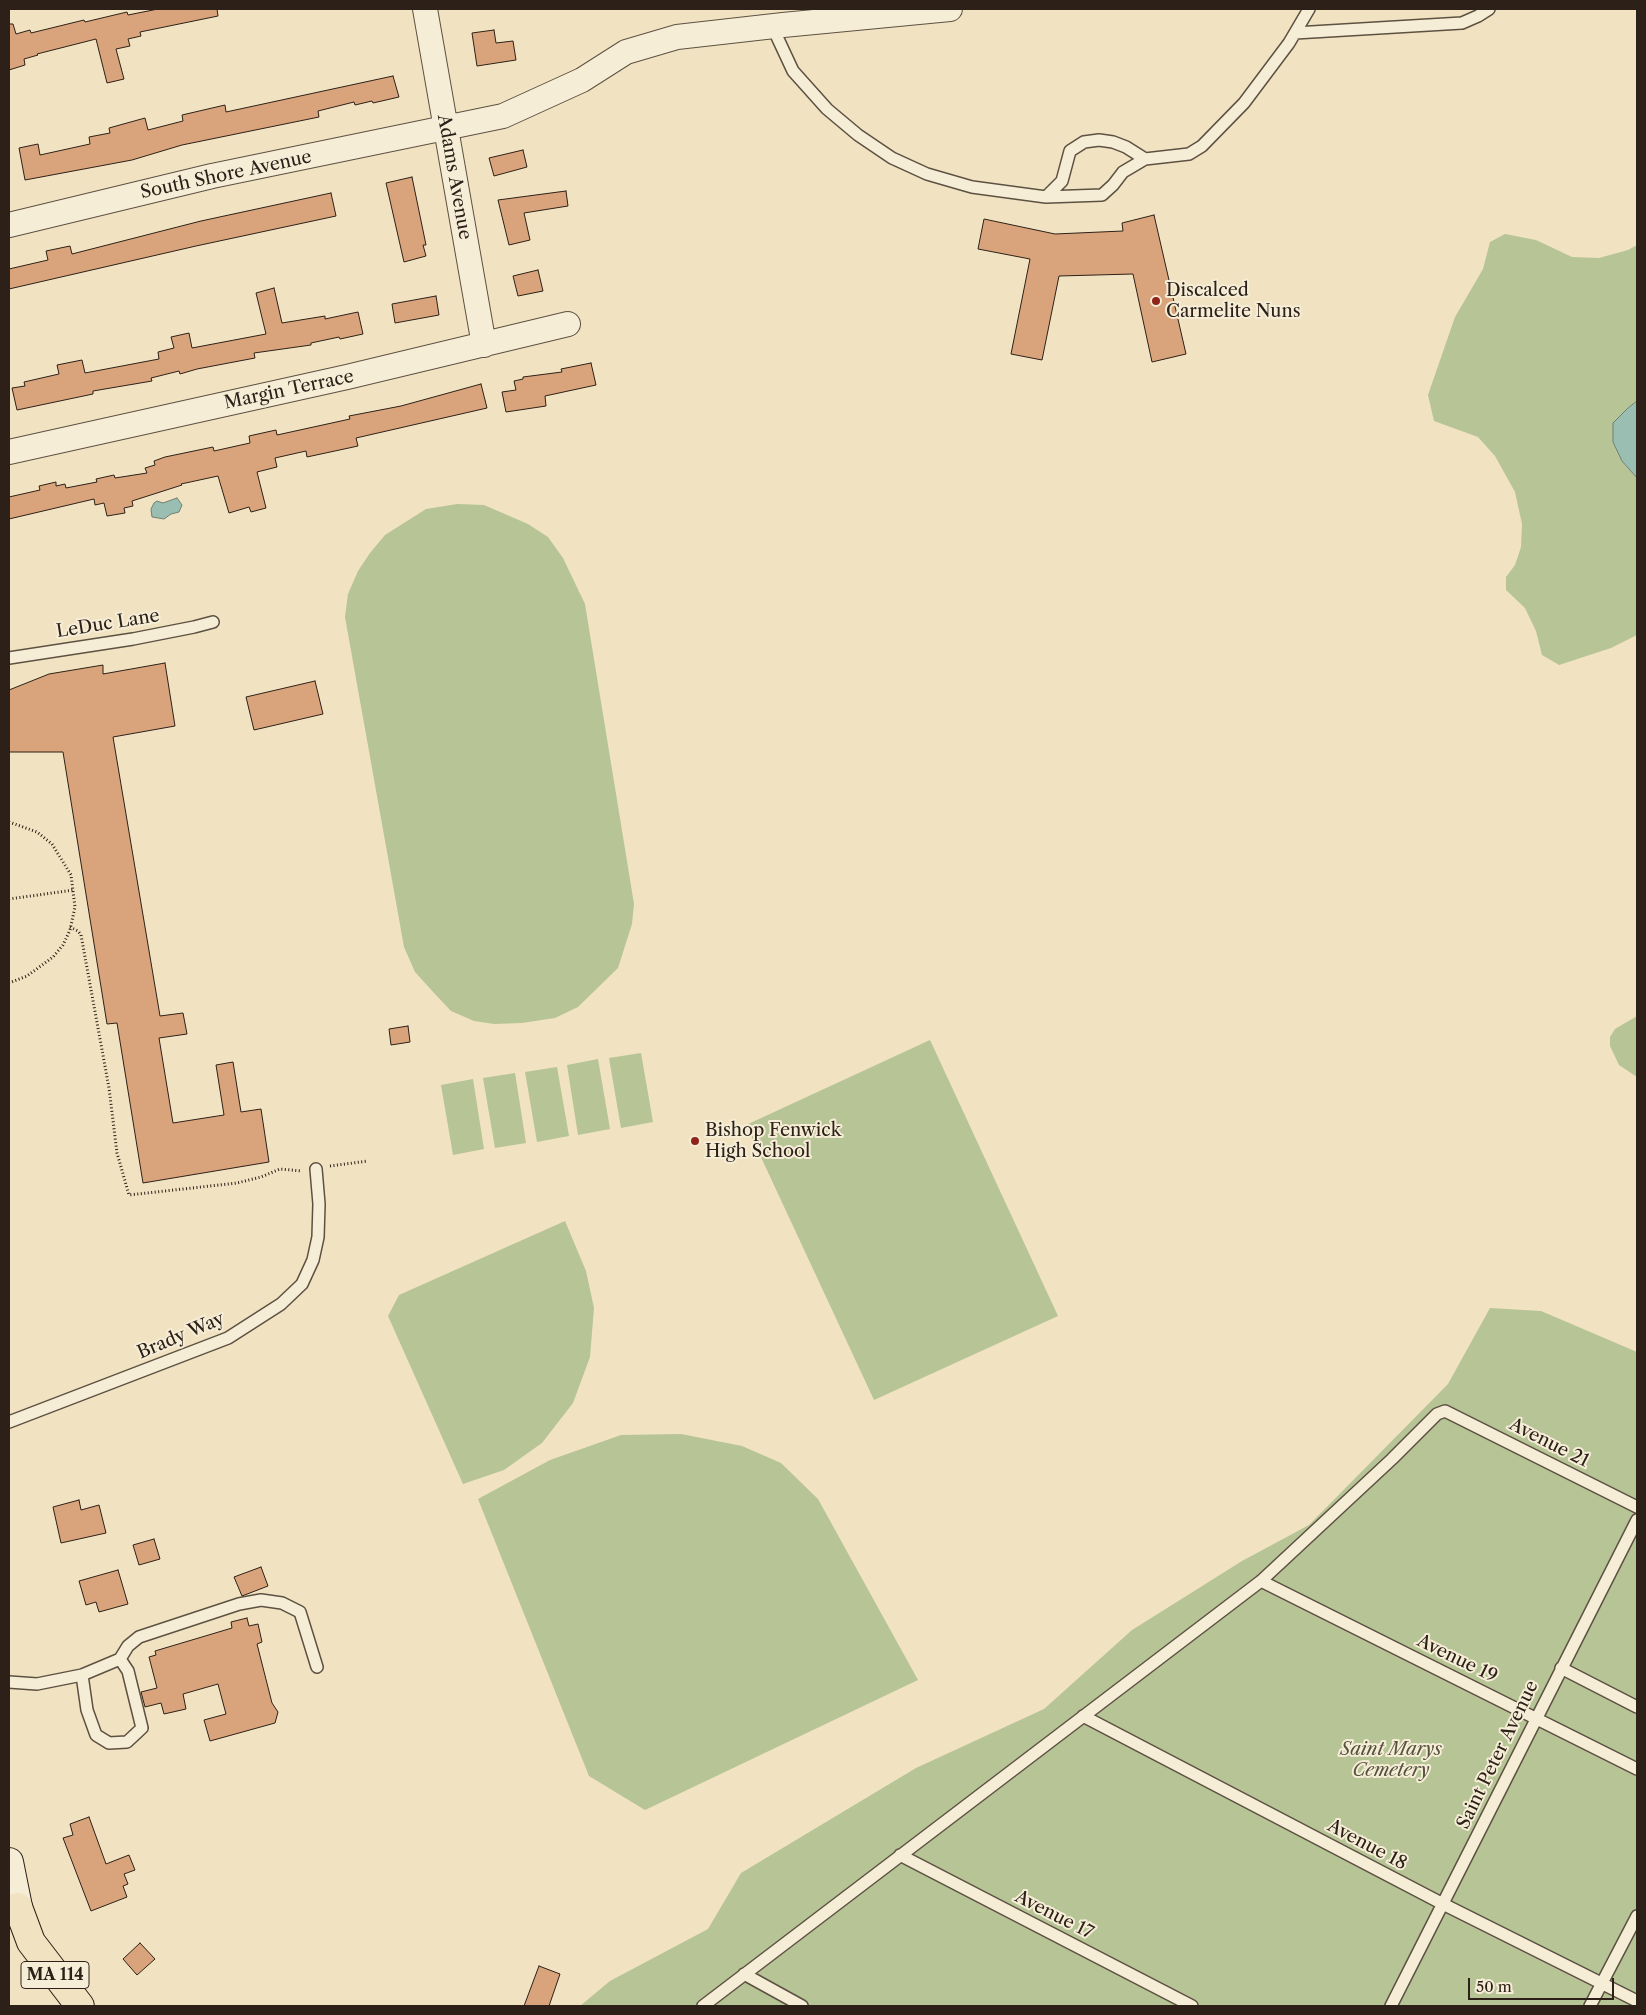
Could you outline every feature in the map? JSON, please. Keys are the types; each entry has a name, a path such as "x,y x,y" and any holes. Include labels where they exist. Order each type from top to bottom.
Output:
{"highway":[{"name":"MA 114","path":"13,1908 20,1945 80,2006"}],"main road":[{"path":"9,1862 13,1908"}],"street":[{"name":"Adams Avenue","path":"425,9 484,345"},
{"name":"South Shore Avenue","path":"9,225 212,176 503,116 582,80 626,52 678,38 772,26 950,9"},
{"name":"Margin Terrace","path":"9,452 484,345 568,324"}],"lane":[{"path":"772,26 793,70 827,109 858,135 892,158 928,174 972,187 1046,197 1102,195 1113,186 1123,172 1145,159 1189,154 1202,146 1244,102 1295,33 1309,9"},
{"path":"1295,33 1462,23 1489,9"},
{"path":"1046,197 1062,181 1070,151 1084,142 1099,140 1113,142 1126,147 1145,159"},
{"name":"LeDuc Lane","path":"9,658 133,639 194,628 213,622"},
{"name":"Brady Way","path":"9,1422 228,1338 281,1304 302,1284 313,1260 318,1237 319,1213 316,1168"},
{"name":"Avenue 21","path":"1261,1581 1392,1459 1437,1414 1445,1411 1637,1507"},
{"name":"Saint Peter Avenue","path":"1390,2006 1637,1520"},
{"path":"703,2006 1261,1581"},
{"name":"Avenue 19","path":"1261,1581 1637,1769"},
{"path":"9,1682 37,1684 82,1675 120,1659 128,1646 139,1637 239,1604 261,1600 282,1603 300,1612 317,1667"},
{"path":"82,1675 87,1710 96,1735 109,1743 127,1742 142,1728 128,1671 120,1659"},
{"path":"1561,1668 1637,1707"},
{"name":"Avenue 18","path":"1083,1716 1443,1904 1637,2001"},
{"name":"Avenue 17","path":"900,1855 1192,2006"},
{"path":"1590,2006 1637,1916"},
{"path":"744,1974 802,2006"}],"path":[{"path":"9,822 37,832 52,844 71,876 74,890 74,907 70,927 63,945 53,957 27,976 9,983"},
{"path":"9,900 74,890"},
{"path":"70,927 81,935 108,1088 117,1153 127,1182 129,1195 237,1183 261,1177 280,1168 298,1172 368,1161"}],"green space":[{"path":"1505,234 1536,240 1572,257 1599,258 1628,250 1637,245 1637,401 1613,423 1613,441 1622,461 1637,478 1637,635 1611,648 1559,665 1542,655 1536,631 1525,608 1506,590 1506,577 1515,565 1521,547 1522,524 1515,492 1495,456 1478,437 1434,421 1428,395 1455,317 1483,269 1490,242"},
{"path":"457,504 484,505 528,524 548,537 563,558 585,604 634,904 632,924 618,968 578,1007 555,1018 522,1023 494,1024 474,1021 451,1011 415,972 404,947 345,617 348,594 358,571 385,535 426,509"},
{"path":"1637,1016 1637,1077 1619,1065 1610,1046 1610,1037 1615,1029"},
{"path":"930,1040 1058,1316 874,1400 746,1125"},
{"path":"641,1053 653,1122 621,1128 609,1058"},
{"path":"598,1059 610,1129 578,1135 567,1065"},
{"path":"557,1067 569,1136 537,1142 525,1072"},
{"path":"515,1073 526,1143 495,1148 483,1078"},
{"path":"473,1079 484,1149 453,1155 441,1085"},
{"path":"565,1221 586,1271 594,1308 590,1357 573,1403 542,1443 504,1470 463,1484 388,1316 399,1295"},
{"name":"Saint Marys Cemetery","path":"1490,1308 1541,1311 1637,1352 1637,2006 580,2006 610,1981 708,1929 741,1873 916,1768 1044,1709 1132,1630 1242,1561 1309,1525 1448,1384"},
{"path":"681,1434 742,1446 781,1463 818,1499 918,1680 645,1810 589,1776 478,1499 550,1460 621,1435"}],"water":[{"path":"1637,401 1637,478 1622,461 1613,442 1613,423"},
{"path":"177,498 182,505 179,512 171,514 164,519 152,517 151,509 154,503 157,501 163,503"}],"building":[{"path":"158,9 217,9 218,16 140,32 141,36 128,39 130,46 116,49 124,79 107,83 96,39 37,54 24,59 25,65 9,70 9,24 13,24 16,34 30,30 31,33 84,20 85,22 127,12 128,15"},
{"path":"494,30 496,43 513,41 516,60 477,66 472,33"},
{"path":"393,76 399,97 355,105 354,102 318,111 319,117 182,145 132,160 25,180 19,148 38,144 40,155 90,144 89,137 110,133 109,128 145,118 148,130 183,121 182,115 225,105 226,112"},
{"path":"523,150 527,167 494,176 489,158"},
{"path":"412,177 426,245 423,245 426,256 404,262 386,183"},
{"path":"566,191 568,206 524,213 530,240 509,245 498,200"},
{"path":"331,193 336,216 9,289 9,269 48,260 46,251 70,246 72,254 201,221"},
{"name":"Discalced Carmelite Nuns","path":"1154,215 1186,354 1152,362 1133,274 1059,276 1042,360 1011,354 1030,259 978,249 984,219 1055,234 1123,231 1122,223"},
{"path":"538,270 543,291 518,296 513,276"},
{"path":"274,288 282,323 325,316 325,319 358,312 363,334 340,339 339,337 311,343 311,345 254,353 255,358 180,374 179,371 151,378 152,381 93,391 93,394 17,410 12,388 25,386 24,382 59,374 57,365 82,360 85,373 159,359 158,352 174,348 171,337 189,333 192,348 266,334 256,293"},
{"path":"436,296 439,315 395,323 392,304"},
{"path":"591,363 596,385 545,396 546,406 506,412 502,392 516,390 514,381 523,379 523,377 562,372 561,369"},
{"path":"481,384 487,408 356,438 358,446 307,457 306,451 275,458 277,467 257,472 266,508 251,512 249,507 229,513 218,476 181,484 132,501 133,506 124,508 125,513 107,516 104,503 95,505 94,499 9,519 9,497 40,490 39,486 56,482 56,486 65,484 66,488 97,482 96,479 114,475 115,478 147,473 145,468 155,465 154,461 165,457 213,447 214,451 250,443 249,436 276,430 277,435 350,419 349,416 401,406"},
{"path":"165,663 175,726 113,737 160,1016 183,1013 187,1034 159,1038 173,1123 224,1115 216,1065 233,1062 241,1112 261,1109 269,1162 143,1183 117,1023 107,1024 63,752 9,752 9,690 49,674 103,665 103,674"},
{"path":"315,681 323,714 254,730 246,697"},
{"path":"408,1026 410,1042 391,1045 389,1029"},
{"path":"79,1500 81,1510 99,1505 106,1533 61,1543 53,1507"},
{"path":"154,1539 160,1559 139,1565 133,1545"},
{"path":"261,1567 268,1586 242,1596 234,1577"},
{"path":"118,1570 128,1604 99,1612 96,1602 86,1605 79,1581"},
{"path":"247,1618 249,1626 258,1624 262,1642 257,1644 272,1703 278,1712 275,1723 210,1741 204,1720 226,1714 218,1684 183,1694 186,1709 164,1714 161,1703 145,1707 141,1692 157,1688 149,1657 156,1655 155,1651 232,1628 231,1622"},
{"path":"89,1817 106,1864 129,1855 135,1870 124,1874 128,1884 123,1886 127,1897 91,1911 63,1838 73,1835 70,1824"},
{"path":"140,1943 155,1959 137,1975 123,1959"},
{"path":"539,1966 560,1974 549,2006 524,2006"}],"place":[{"name":"Discalced Carmelite Nuns","path":"1156,301"},
{"name":"Bishop Fenwick High School","path":"695,1141"}]}
